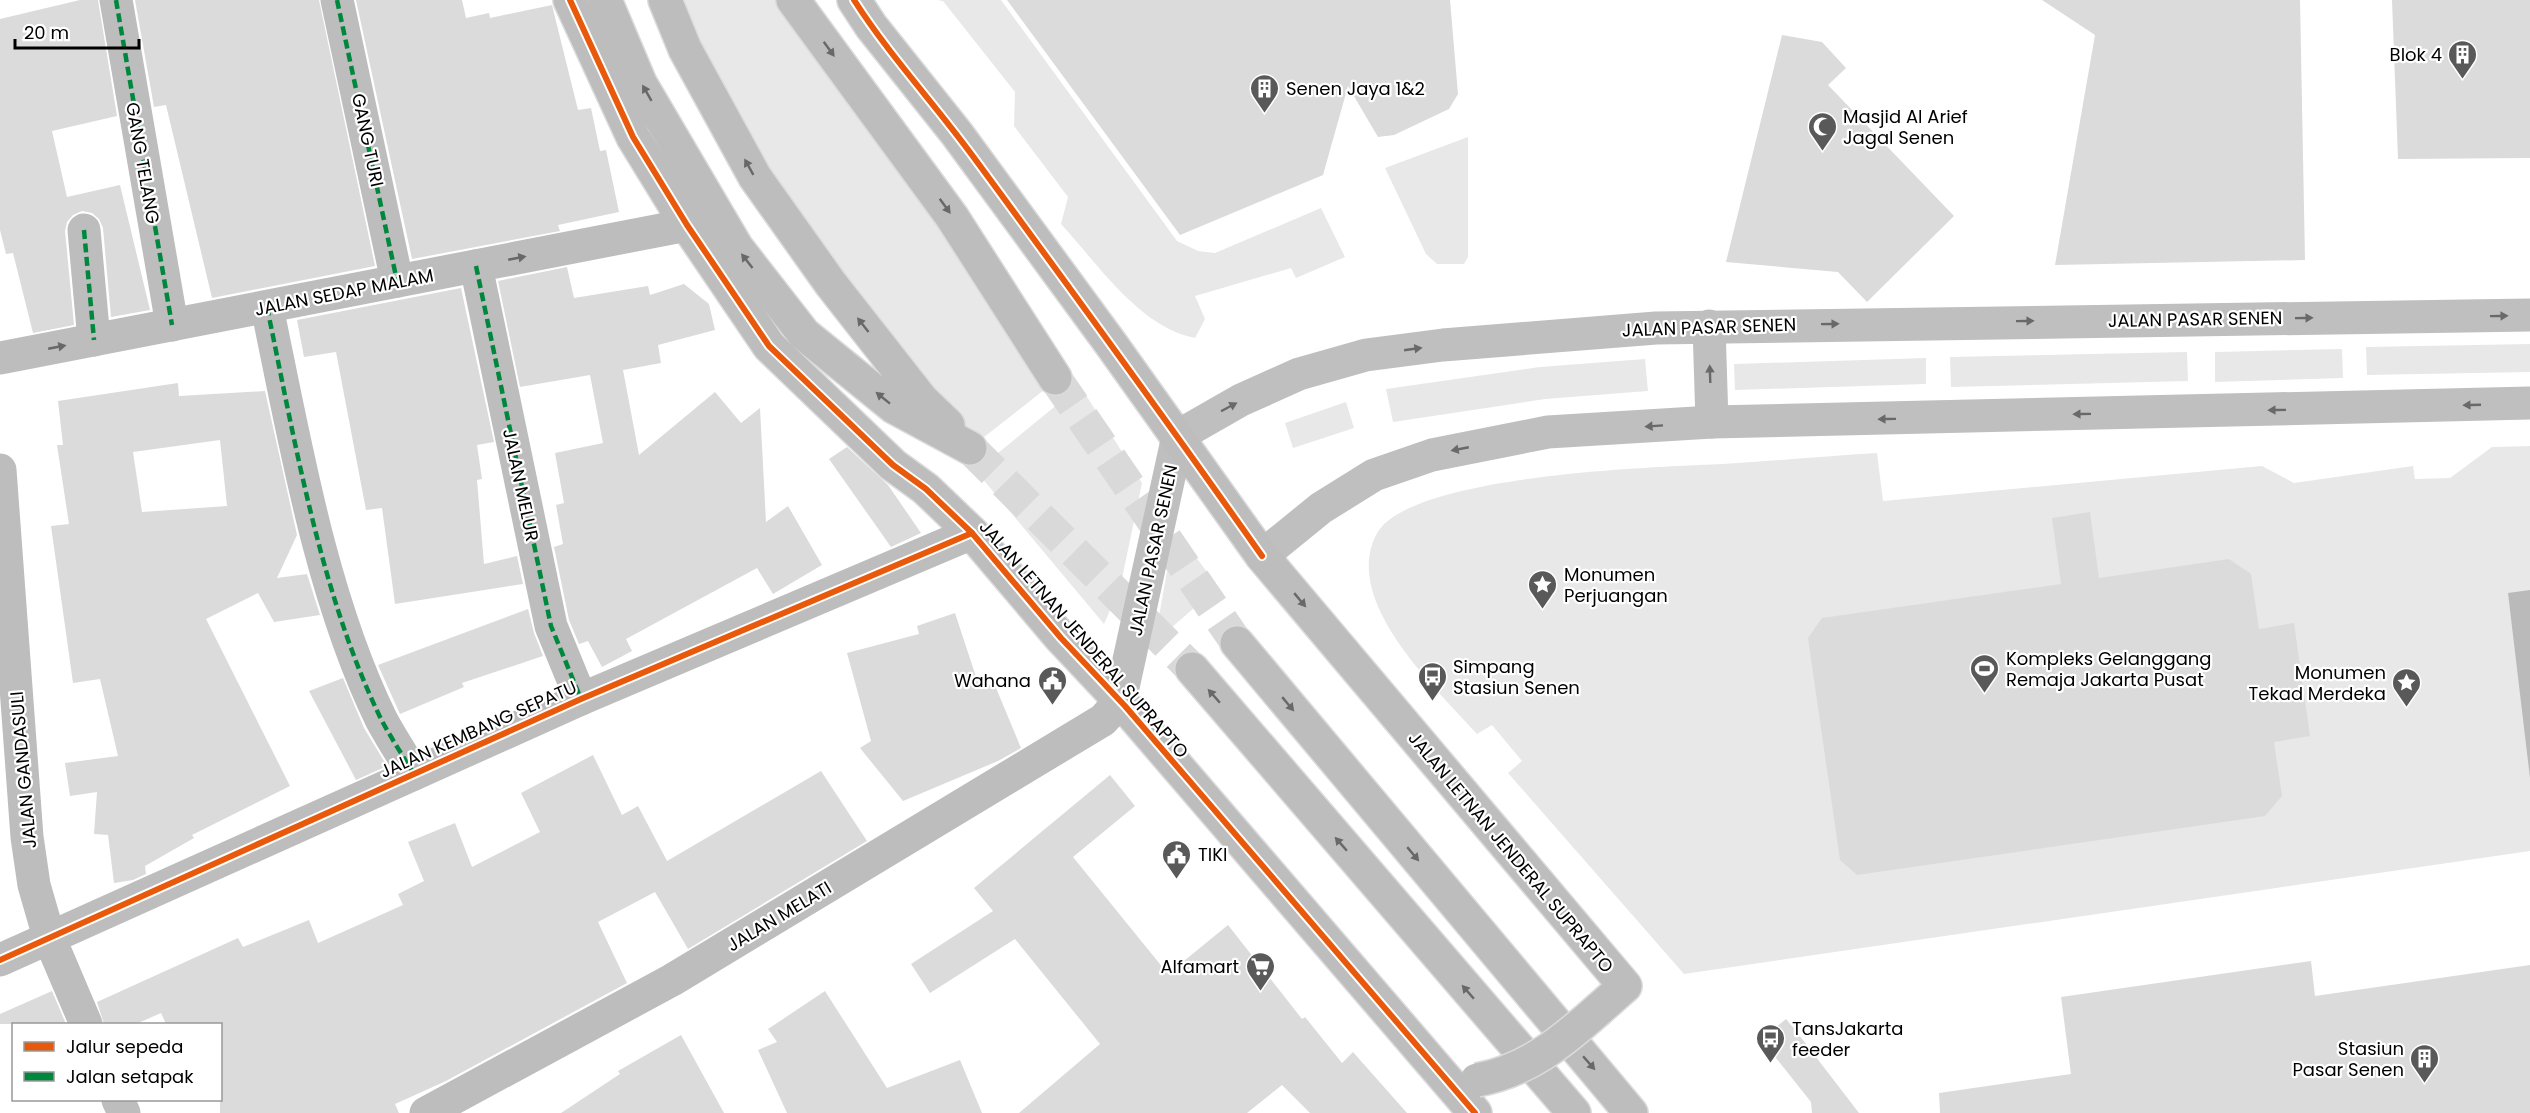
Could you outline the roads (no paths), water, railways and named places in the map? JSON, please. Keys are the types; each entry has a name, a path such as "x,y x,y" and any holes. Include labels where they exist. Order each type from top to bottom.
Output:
{"main road":[{"name":"GANG TELANG","path":"116,0 172,325"},
{"name":"GANG TURI","path":"338,0 397,281"},
{"name":"JALAN LETNAN JENDERAL SUPRAPTO","path":"570,0 633,137 687,225 769,346 893,465 926,489 972,533 1061,638 1463,1081 1475,1113"},
{"path":"605,0 640,82 737,248 804,334 894,407 970,448 915,391 831,285 755,177 685,49 665,0"},
{"path":"794,0 952,216 1055,378"},
{"name":"JALAN LETNAN JENDERAL SUPRAPTO","path":"854,0 871,26 957,135 1178,436 1262,556 1625,986 1537,1059 1502,1076 1463,1081"},
{"name":"JALAN SEDAP MALAM","path":"0,358 687,225"},
{"path":"84,230 94,340"},
{"name":"JALAN MELUR","path":"476,266 550,626 581,699"},
{"path":"267,307 302,474 339,613 381,719 414,774"},
{"name":"JALAN PASAR SENEN","path":"1120,701 1178,436 1241,400 1299,374 1366,355 1443,345 1601,331 1709,326 2530,315"},
{"path":"1709,326 1712,422"},
{"path":"1262,556 1321,508 1374,475 1432,455 1548,432 1712,422 2530,403"},
{"name":"JALAN GANDASULI","path":"0,470 27,837 34,885 49,937 86,1023"},
{"name":"JALAN KEMBANG SEPATU","path":"0,960 581,699 972,533"},
{"path":"1237,643 1631,1113"},
{"path":"1192,669 1574,1113"},
{"name":"JALAN MELATI","path":"426,1113 672,981 1103,720 1120,701"}],"tunnel":[{"path":"1055,378 1237,643"},
{"path":"970,448 1192,669"}],"place":[{"name":"Blok 4","path":"2463,80"},
{"name":"Senen Jaya 1&2","path":"1265,114"},
{"name":"Masjid Al Arief Jagal Senen","path":"1822,152"},
{"name":"Monumen Perjuangan","path":"1543,610"},
{"name":"Kompleks Gelanggang Remaja Jakarta Pusat","path":"1985,694"},
{"name":"Simpang Stasiun Senen","path":"1432,702"},
{"name":"Wahana","path":"1052,706"},
{"name":"Monumen Tekad Merdeka","path":"2407,708"},
{"name":"TIKI","path":"1177,880"},
{"name":"Alfamart","path":"1260,992"},
{"name":"TansJakarta feeder","path":"1771,1064"},
{"name":"Stasiun Pasar Senen","path":"2425,1084"}]}
